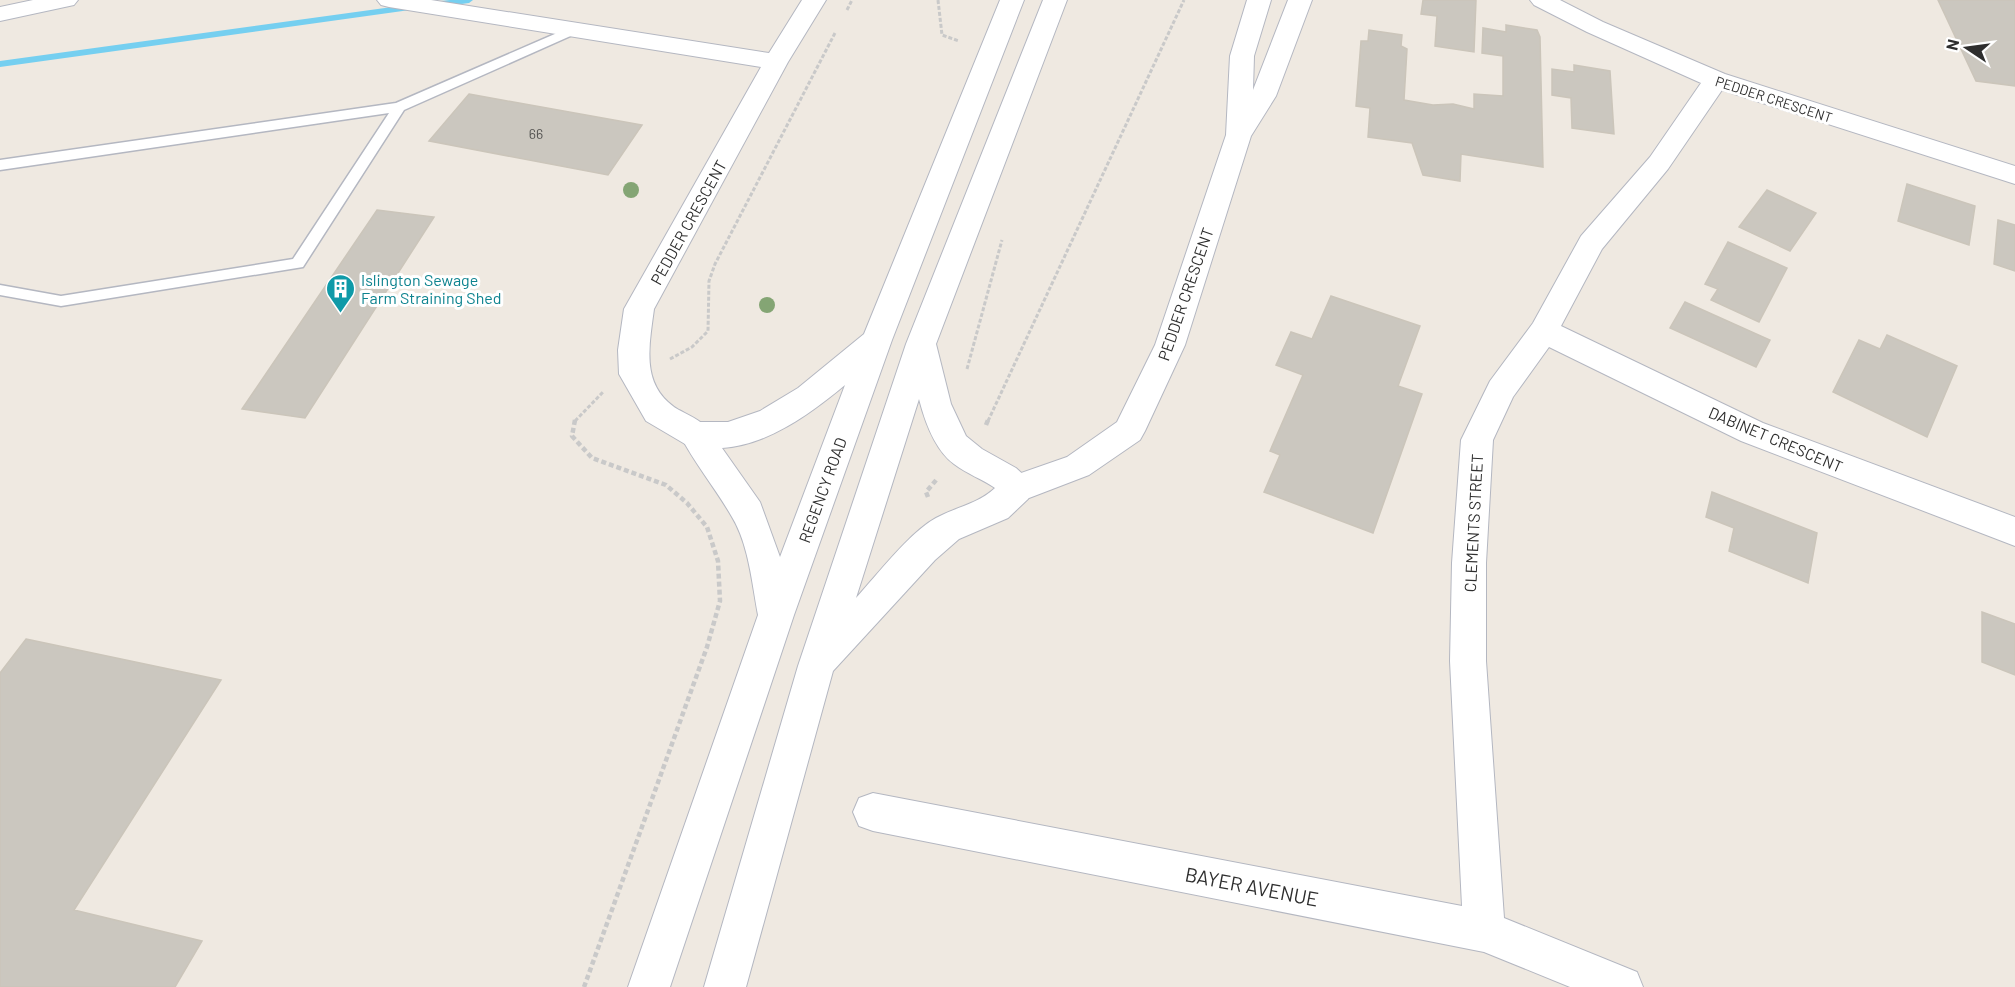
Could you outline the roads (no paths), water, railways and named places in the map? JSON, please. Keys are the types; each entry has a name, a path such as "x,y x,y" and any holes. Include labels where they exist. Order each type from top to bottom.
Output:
{"street":[{"path":"0,14 66,0"},
{"path":"391,0 571,31 776,62"},
{"name":"PEDDER CRESCENT","path":"696,435 657,412 634,374 633,350 639,309 776,62 814,0"},
{"name":"REGENCY ROAD","path":"649,987 776,615 877,340 1012,0"},
{"path":"725,987 816,666 921,344 1055,0"},
{"name":"PEDDER CRESCENT","path":"1238,136 1242,56 1259,0"},
{"name":"PEDDER CRESCENT","path":"1017,489 1078,466 1129,431 1170,345 1238,136 1263,96 1300,0"},
{"name":"PEDDER CRESCENT","path":"1542,0 1595,27 1716,80 2015,175"},
{"name":"CLEMENTS STREET","path":"1484,931 1468,661 1469,563 1477,440 1501,390 1544,331 1591,243 1659,163 1716,80"},
{"name":"DABINET CRESCENT","path":"1544,331 1752,432 2015,532"},
{"path":"696,435 733,435 772,420 823,386 877,340"},
{"path":"816,666 923,550 946,529 996,508 1017,489 1006,476 979,465 960,452 950,440 942,423 921,344"},
{"path":"696,435 748,512 762,550 776,615"},
{"name":"BAYER AVENUE","path":"873,812 1484,931 1622,987"}],"lane":[{"path":"0,165 399,106 571,31"},
{"path":"0,290 61,301 298,263 399,106"}],"waterway":[{"path":"431,5 469,0"},
{"path":"0,64 414,7"}],"place":[{"name":"Islington Sewage Farm Straining Shed","path":"340,314"}]}
